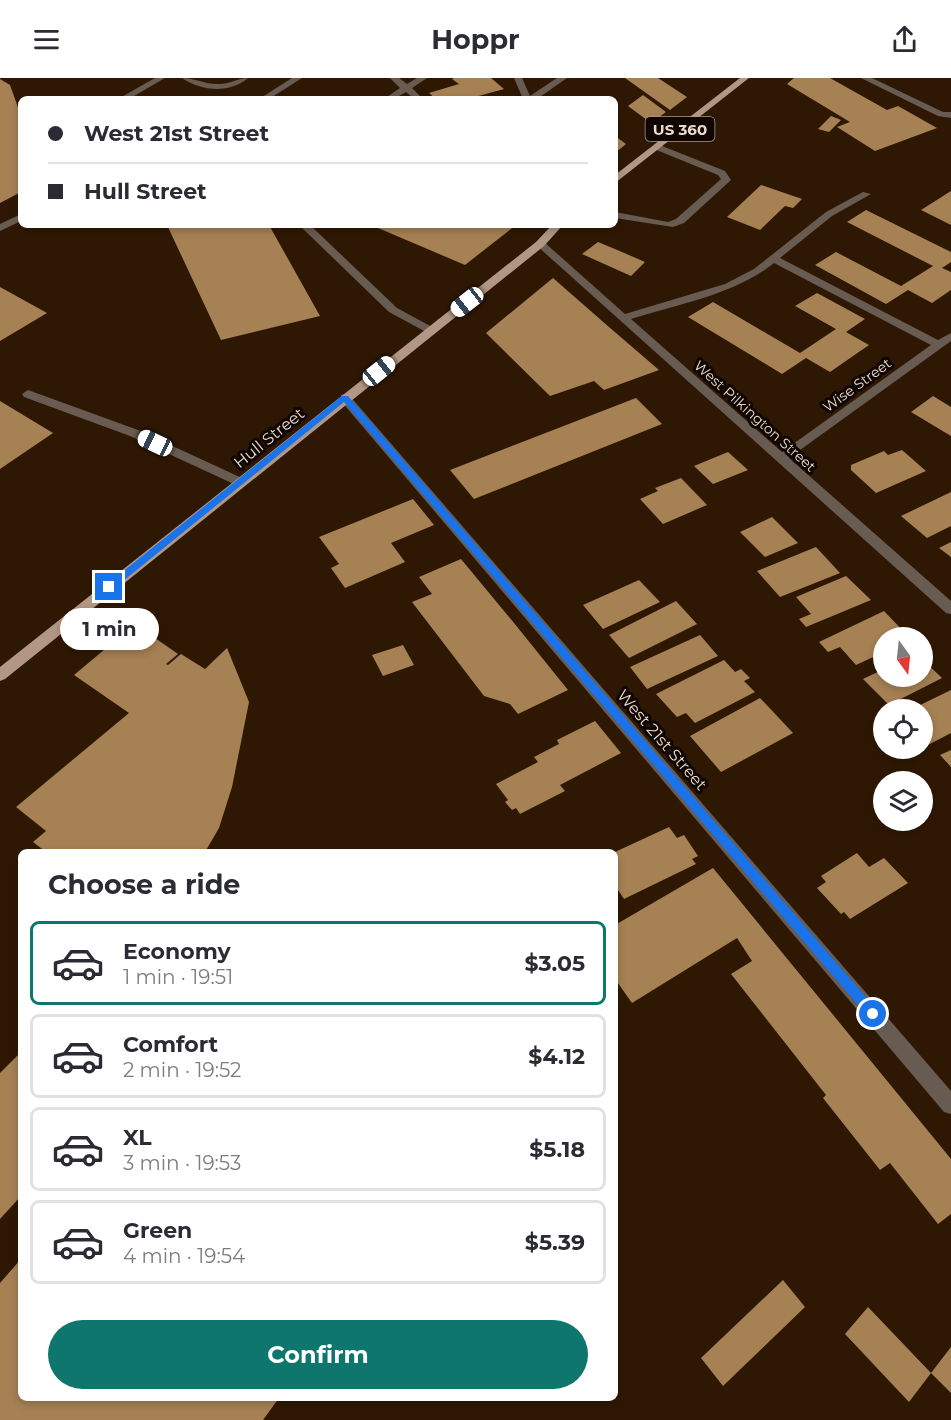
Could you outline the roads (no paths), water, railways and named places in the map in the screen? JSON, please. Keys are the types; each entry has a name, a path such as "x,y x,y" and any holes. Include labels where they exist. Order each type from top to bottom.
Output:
{"main road":[{"name":"US 360","path":"618,178 745,78"},
{"name":"Hull Street","path":"0,675 540,244 555,228"}],"street":[{"path":"128,96 161,78"},
{"path":"186,78 213,87 225,88 244,78"},
{"path":"268,96 298,78"},
{"path":"394,78 415,96"},
{"path":"392,96 423,78"},
{"path":"518,78 527,96"},
{"path":"534,96 563,78"},
{"path":"865,78 941,114 951,115"},
{"path":"618,216 669,225 680,221 726,180 722,173 657,147"},
{"path":"622,318 729,286 758,271 829,214 866,194"},
{"path":"0,228 18,219"},
{"path":"307,228 393,310 430,330"},
{"name":"West Pilkington Street","path":"540,244 951,609"},
{"path":"774,259 939,345"},
{"name":"Wise Street","path":"780,459 951,336"},
{"path":"28,394 134,433 240,483"},
{"name":"West 21st Street","path":"345,398 951,1105"}]}
